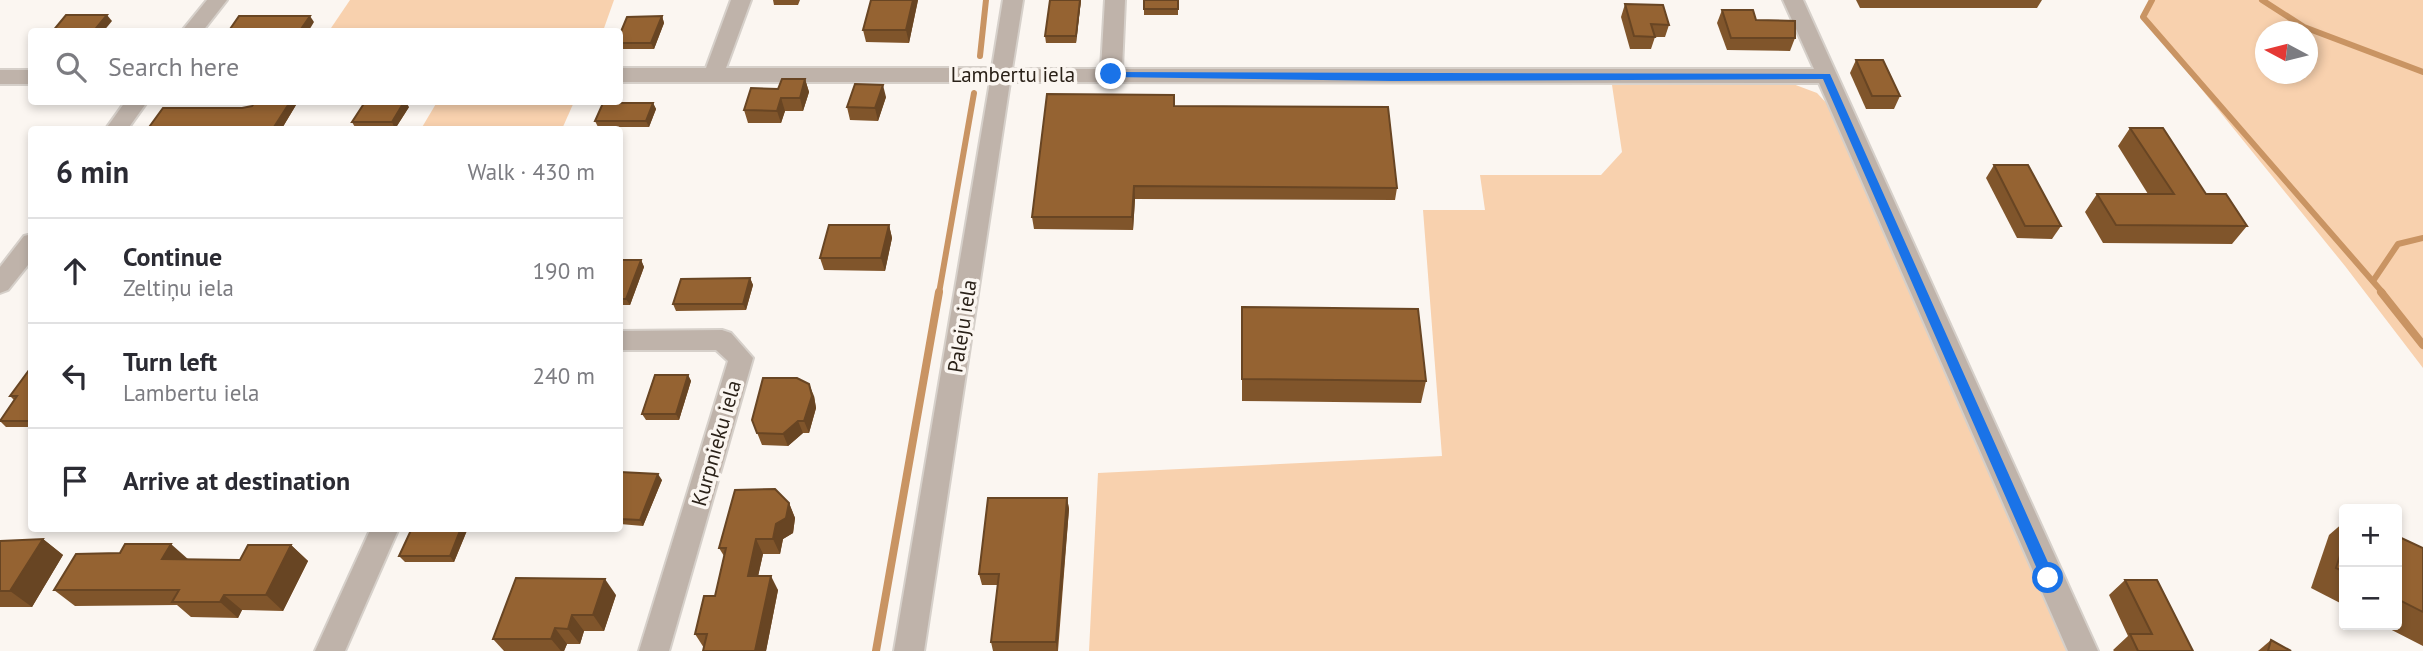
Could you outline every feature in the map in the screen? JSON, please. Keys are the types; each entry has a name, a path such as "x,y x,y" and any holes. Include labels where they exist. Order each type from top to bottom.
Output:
{"street":[{"path":"194,28 217,0"},
{"path":"714,74 741,0"},
{"name":"Paleju iela","path":"909,651 1013,0"},
{"path":"1111,74 1115,0"},
{"path":"1793,0 2083,651"},
{"name":"Lambertu iela","path":"623,75 1003,73 1392,78 1826,76"},
{"path":"0,77 28,77"},
{"path":"118,126 134,105"},
{"path":"0,284 28,247"},
{"name":"Kurpnieku iela","path":"623,340 722,340 741,358 654,651"},
{"path":"330,651 383,532"}],"shaded area":[{"path":"350,0 614,0 604,28 331,28"},
{"path":"2150,0 2423,0 2423,368 2345,266 2143,17"},
{"path":"1793,84 1817,93 1832,109 2068,651 1089,651 1098,473 1442,456 1423,210 1485,210 1480,175 1601,175 1622,152 1612,85"},
{"path":"435,105 573,105 563,126 423,126"}],"building":[{"path":"871,0 913,0 906,30 863,30"},
{"path":"1050,0 1080,0 1076,36 1045,36"},
{"path":"1144,0 1178,0 1178,9 1144,9"},
{"path":"1625,4 1663,5 1669,25 1651,24 1655,37 1634,36"},
{"path":"1722,10 1753,10 1756,20 1795,21 1795,38 1731,38"},
{"path":"66,15 107,15 96,28 55,28"},
{"path":"239,16 310,16 302,28 231,28"},
{"path":"662,16 651,43 623,43 622,28 627,17"},
{"path":"1856,60 1883,60 1900,96 1872,96"},
{"path":"782,79 805,79 800,98 781,98 777,111 744,110 751,88 778,89"},
{"path":"855,84 883,85 875,108 847,107"},
{"path":"1047,94 1174,95 1174,106 1388,107 1397,188 1134,186 1132,217 1032,217"},
{"path":"653,103 646,121 595,121 602,105"},
{"path":"288,105 275,126 150,126 163,108"},
{"path":"363,105 402,105 392,122 352,122"},
{"path":"2130,128 2163,128 2206,194 2226,194 2247,226 2116,225 2097,194 2174,194"},
{"path":"1994,165 2028,165 2061,226 2025,226"},
{"path":"829,225 889,225 881,258 820,258"},
{"path":"623,260 641,260 626,299 623,299"},
{"path":"750,278 743,304 673,304 681,279"},
{"path":"1242,307 1418,309 1426,381 1242,379"},
{"path":"28,371 28,421 0,421 17,396 10,396"},
{"path":"655,375 688,375 676,414 642,414"},
{"path":"763,378 797,378 809,384 812,396 804,421 798,421 783,434 757,433 752,420"},
{"path":"623,472 658,474 640,520 623,519"},
{"path":"775,489 789,503 786,518 776,524 773,539 756,539 748,576 771,576 755,651 703,651 707,634 695,634 704,596 715,596 726,548 719,548 735,490"},
{"path":"988,498 1067,498 1056,642 991,642 999,574 979,574"},
{"path":"410,532 459,532 450,556 399,556"},
{"path":"2402,538 2423,548 2423,612 2402,602"},
{"path":"43,539 10,591 0,591 0,541"},
{"path":"125,544 171,544 162,559 240,560 248,545 291,545 266,595 224,595 220,602 172,602 179,590 54,590 76,554 120,553"},
{"path":"516,578 605,579 593,615 572,615 568,629 555,628 551,639 493,639"},
{"path":"2125,580 2157,580 2193,651 2138,651 2130,634 2152,634"},
{"path":"2271,640 2291,651 2268,651"}],"waterway":[{"path":"980,56 986,0"},
{"path":"2152,0 2143,17 2383,293"},
{"path":"2262,0 2304,27 2423,72"},
{"path":"939,293 974,93"},
{"path":"2373,281 2398,244 2423,238"},
{"path":"876,651 939,292"},
{"path":"2381,292 2423,345"}],"route":[{"path":"1111,74 1392,78 1826,76 2048,578"}]}
